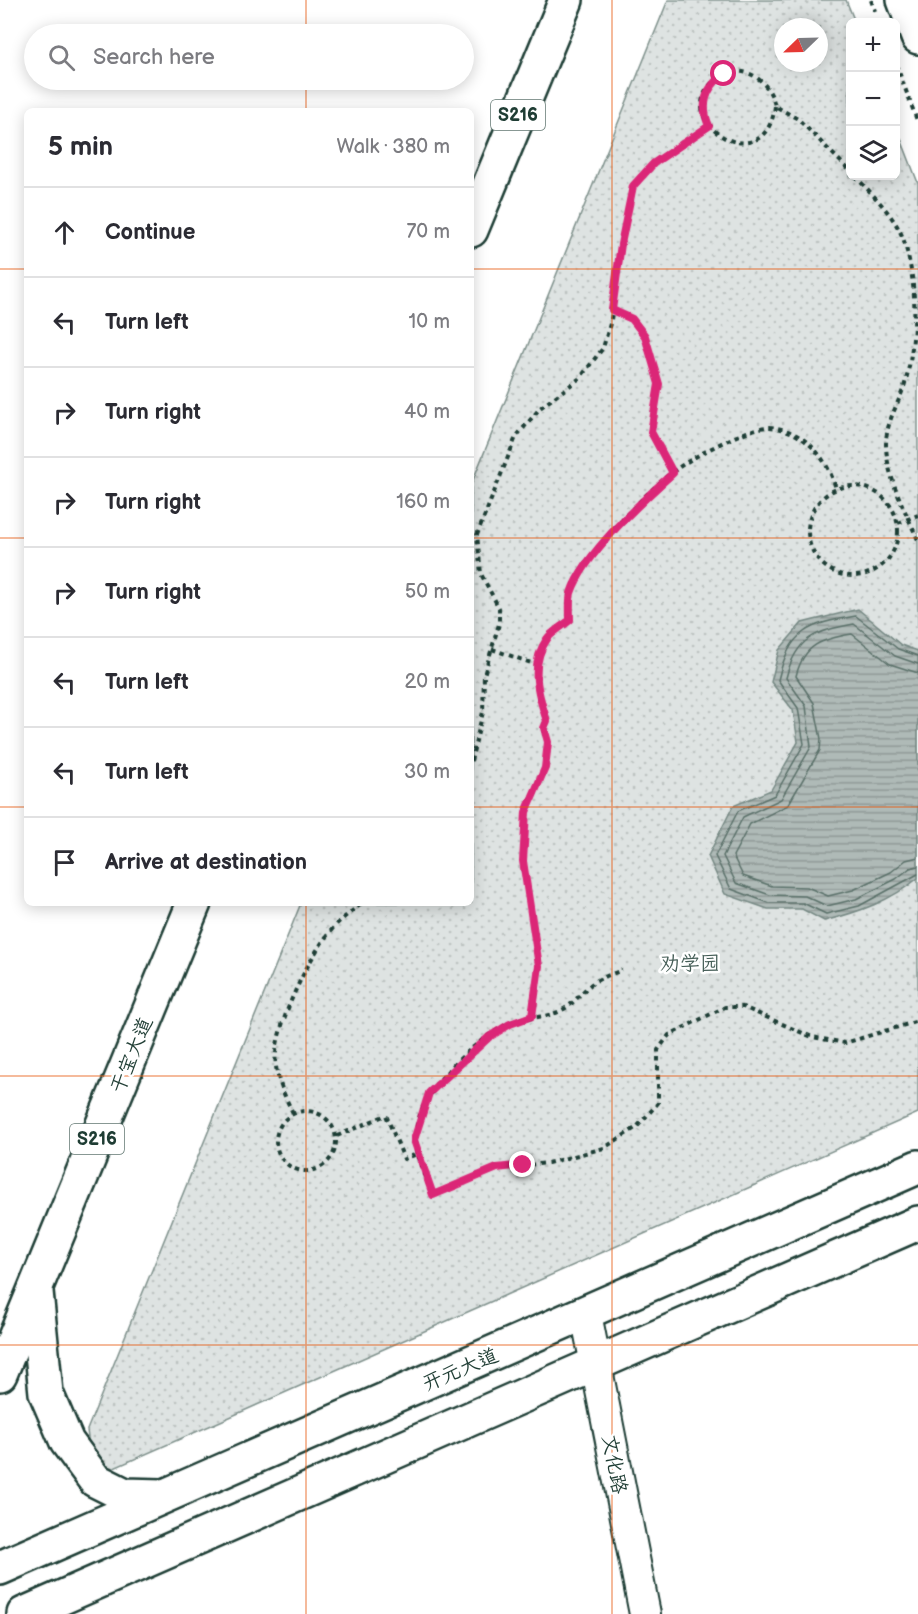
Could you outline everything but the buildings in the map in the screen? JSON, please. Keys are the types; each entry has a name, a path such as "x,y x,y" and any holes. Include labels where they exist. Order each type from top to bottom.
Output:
{"main road":[{"name":"S216","path":"474,223 566,0"},
{"path":"904,0 918,37"},
{"name":"干宝大道","path":"0,1374 193,906"},
{"name":"开元大道","path":"0,1568 586,1314 918,1167"},
{"path":"24,1614 596,1366 918,1223"},
{"path":"35,1289 46,1393 67,1442 95,1480 125,1495 167,1496"}],"street":[{"name":"文化路","path":"586,1314 645,1614"}],"path":[{"path":"736,71 759,77 767,85 775,106 768,128 750,142 728,141 709,126 703,103 714,81 724,74 736,71"},
{"path":"899,72 918,123"},
{"path":"775,106 798,119 846,167"},
{"path":"474,749 483,712 483,675 499,624 499,608 481,574 477,535 516,437 540,408 580,378 603,348 612,310 621,244 633,186 654,163 709,126"},
{"path":"859,180 875,197 904,239 916,286 914,339 905,382 891,414 886,445 890,474 918,540"},
{"path":"612,310 632,319 645,336 659,384 651,432 673,473"},
{"path":"532,1016 539,966 523,861 526,812 545,768 548,742 544,728 547,721 536,686 537,665 548,638 570,620 571,593 583,572 620,523 673,473 715,448 768,427 785,430 820,453 831,469 836,489"},
{"path":"855,485 870,488 883,496 893,508 898,523 898,538 893,553 884,565 871,573 857,576 843,575 829,570 818,560 811,548 808,534 809,519 815,506 825,495 836,489 855,485"},
{"path":"898,523 918,515"},
{"path":"492,649 537,665"},
{"path":"293,1113 281,1088 275,1053 286,1016 311,962 334,927 358,906"},
{"path":"622,970 593,983 570,1006 559,1012 532,1016 510,1024 489,1037 429,1093 414,1140 433,1195 497,1168 557,1161 604,1148 637,1127 658,1103 658,1050 669,1035 725,1007 743,1007 812,1037 845,1043 918,1022"},
{"path":"302,1110 321,1114 334,1127 337,1136 333,1156 326,1164 307,1172 297,1170 280,1157 276,1148 279,1128 293,1113 302,1110"},
{"path":"337,1136 386,1115 404,1159 417,1154"}],"green space":[{"name":"劝学园","path":"668,0 846,0 853,18 846,18 846,180 900,180 900,136 918,183 918,1113 112,1469 91,1460 87,1430 300,906 474,906 474,478"}],"water":[{"path":"858,609 901,645 918,651 918,878 897,893 874,905 824,921 802,909 768,909 725,894 708,856 733,806 771,790 798,742 793,710 771,682 779,650 802,623"}],"route":[{"path":"523,1165 497,1168 433,1195 414,1140 429,1093 448,1072 489,1037 510,1024 532,1016 539,966 524,884 523,861 526,812 545,768 548,742 544,728 547,721 536,686 537,665 548,638 570,620 571,593 597,551 620,523 673,473 660,454 651,432 657,411 659,384 645,336 632,319 612,310 621,244 633,186 654,163 709,126 704,115 703,103 714,81 724,74"}]}
